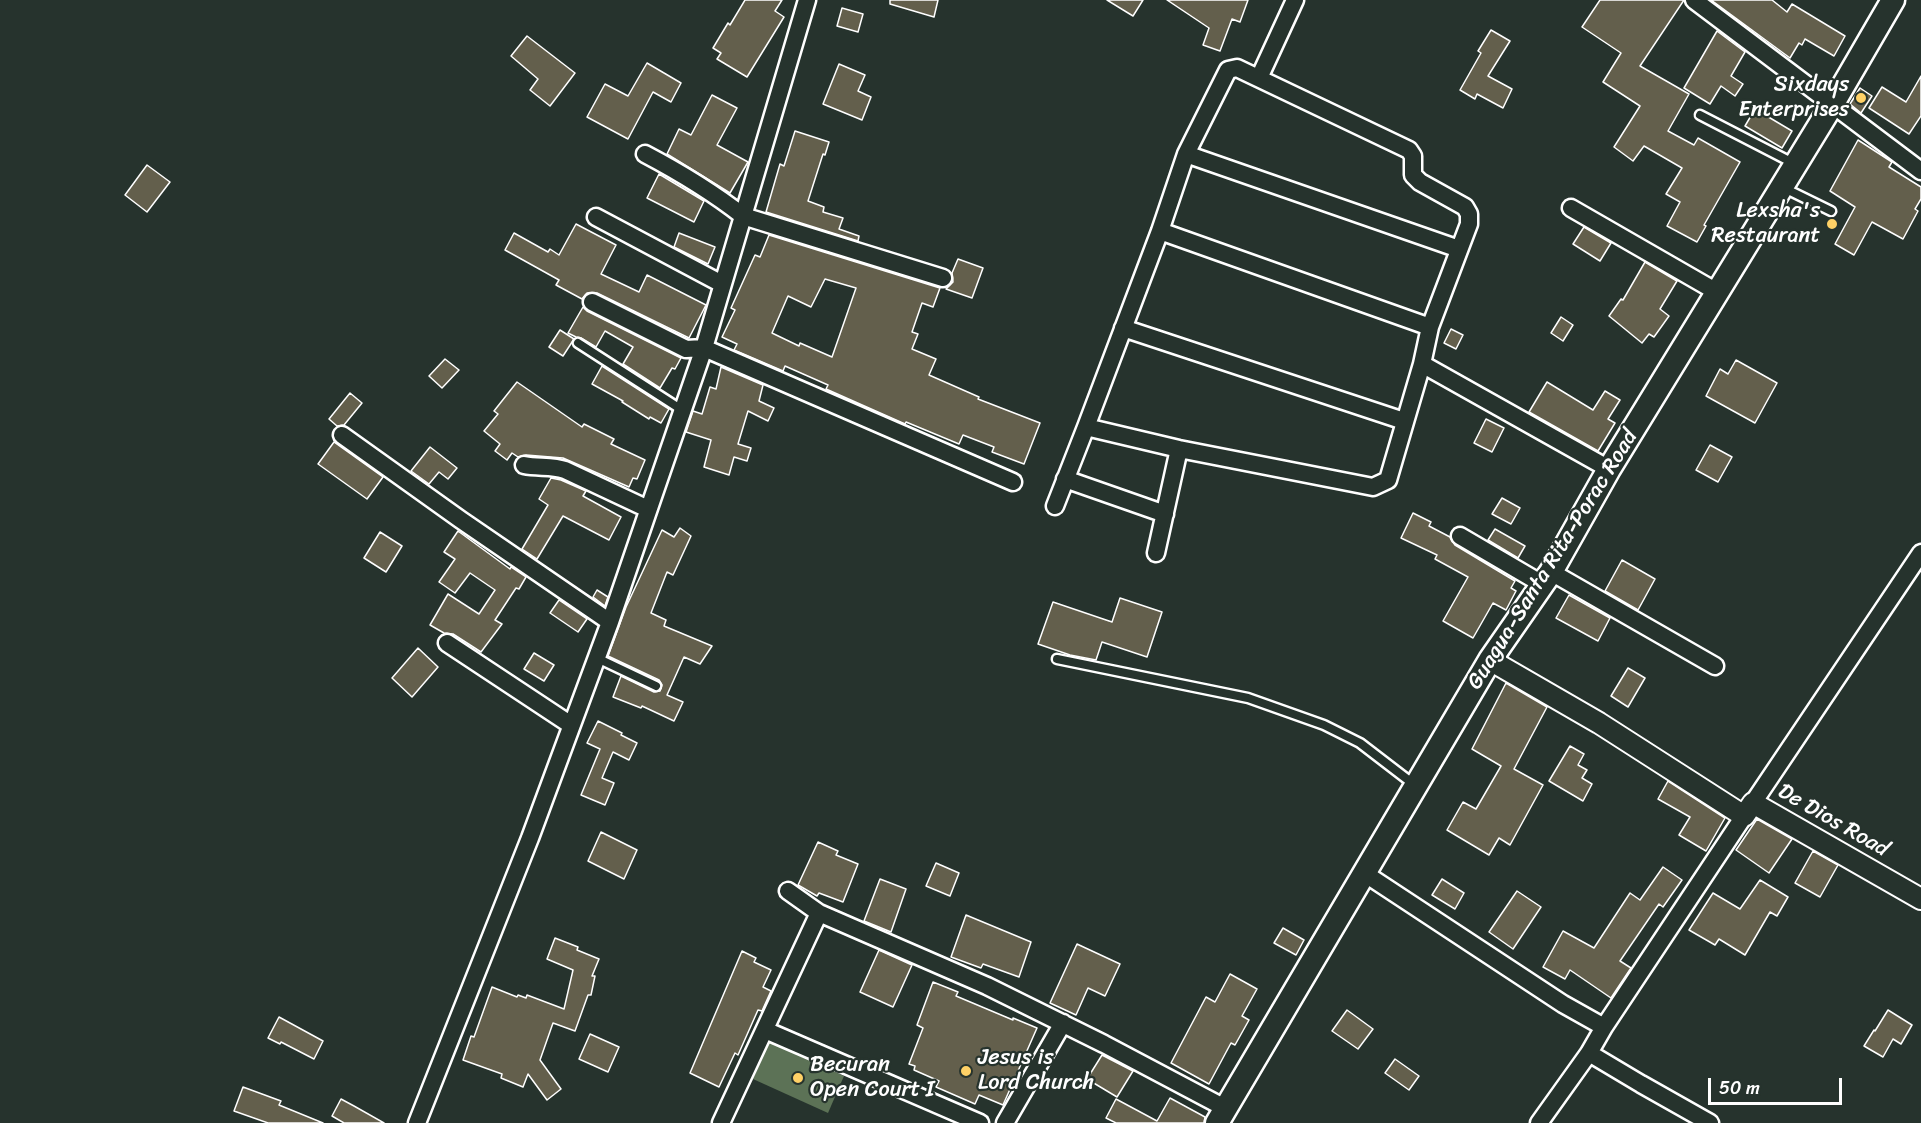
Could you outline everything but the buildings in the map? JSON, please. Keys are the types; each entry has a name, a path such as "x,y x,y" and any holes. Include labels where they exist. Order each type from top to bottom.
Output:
{"main road":[{"name":"Guagua-Santa Rita-Porac Road","path":"1221,1116 1490,660 1546,578 1609,469 1832,105 1893,0"}],"street":[{"path":"417,1123 530,838 610,622 704,348 807,0"},
{"path":"1259,78 1295,0"},
{"path":"1694,0 1921,171"},
{"path":"1055,506 1160,231 1186,154 1228,70 1237,68 1409,150 1413,156 1413,175 1420,182 1465,207 1469,214 1469,224 1430,327 1422,364 1388,480 1373,487 1179,449 1086,427"},
{"path":"645,154 688,176 743,216 943,278"},
{"path":"1186,154 1459,249"},
{"path":"1571,208 1717,291"},
{"path":"596,217 722,284"},
{"path":"1160,231 1430,327"},
{"path":"592,302 686,349 704,348 1013,482"},
{"path":"1123,328 1404,421"},
{"path":"1422,364 1609,469"},
{"path":"342,435 610,622"},
{"path":"1156,553 1179,449"},
{"path":"524,465 565,470 648,509"},
{"path":"1065,479 1165,514"},
{"path":"1460,536 1715,666"},
{"path":"1539,1123 1589,1053 1604,1027 1921,553"},
{"path":"447,643 571,725"},
{"name":"De Dios Road","path":"1490,660 1749,809 1921,899"},
{"path":"1364,873 1563,1004 1604,1027"},
{"path":"788,891 819,913 987,986 1063,1023 1221,1116"},
{"path":"722,1123 819,913"},
{"path":"1005,1123 1063,1023"},
{"path":"765,1030 980,1123"},
{"path":"1589,1053 1710,1123"}],"lane":[{"path":"1700,115 1795,164"},
{"path":"1781,187 1831,211"},
{"path":"578,343 682,411"},
{"path":"597,658 656,686"},
{"path":"1057,659 1248,698 1324,726 1360,743 1416,787"}],"green space":[{"name":"Becuran Open Court I","path":"769,1042 844,1076 828,1113 753,1079"}],"place":[{"name":"Sixdays Enterprises","path":"1861,98"},
{"name":"Lexsha's Restaurant","path":"1832,224"},
{"name":"Jesus is Lord Church","path":"966,1071"},
{"name":"Becuran Open Court I","path":"798,1078"}]}
